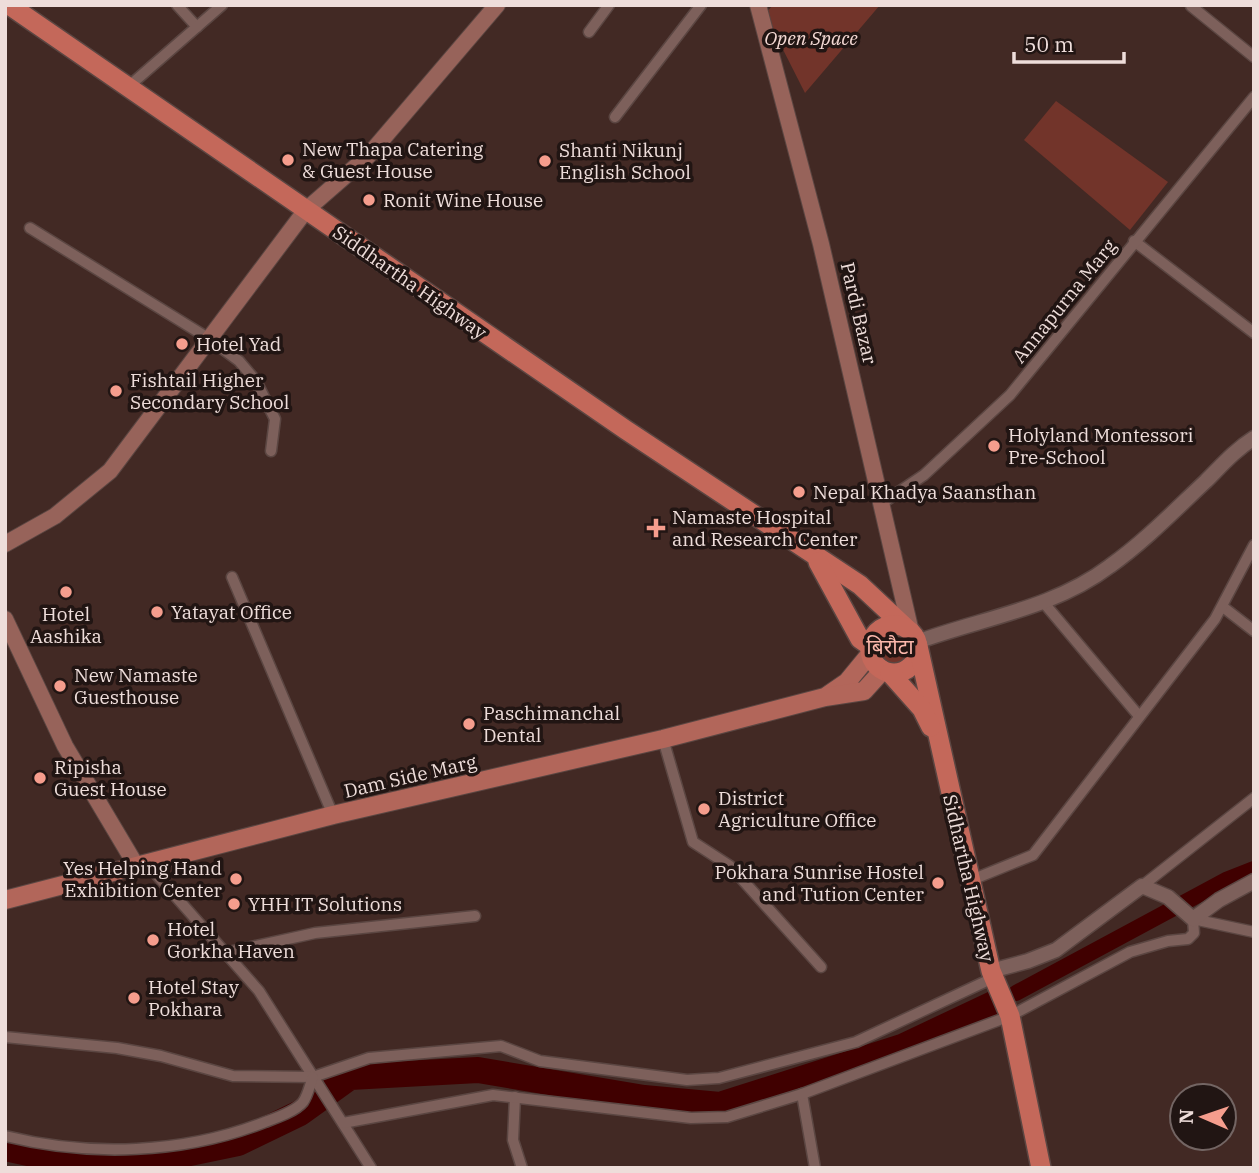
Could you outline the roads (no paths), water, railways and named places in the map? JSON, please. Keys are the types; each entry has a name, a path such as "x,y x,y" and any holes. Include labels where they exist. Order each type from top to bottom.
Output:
{"highway":[{"name":"Siddhartha Highway","path":"9,5 626,430 814,555"},
{"path":"814,555 860,585 913,637 911,666 886,672 860,639 814,555"},
{"path":"870,650 872,639 882,628 897,625 913,637"},
{"name":"Sidhartha Highway","path":"913,637 932,699 936,737 993,977 1010,1016"},
{"name":"Sidhartha Highway","path":"886,672 922,709 936,737"},
{"path":"1010,1016 1041,1168"}],"main road":[{"path":"5,544 55,516 110,471 306,210 368,156 496,5"},
{"name":"Pardi Bazar","path":"758,5 821,244 913,637"},
{"path":"5,619 65,746 142,865"},
{"path":"825,697 847,682 870,650"},
{"name":"Dam Side Marg","path":"5,900 333,816 663,739 825,697 864,691 886,672"}],"street":[{"path":"177,5 197,27"},
{"path":"128,87 222,5"},
{"path":"589,32 609,5"},
{"path":"615,117 701,5"},
{"path":"1191,6 1254,57"},
{"name":"Annapurna Marg","path":"881,504 923,475 1010,395 1254,97"},
{"path":"30,228 208,338 239,361 256,381 275,419 271,451"},
{"path":"1134,242 1254,333"},
{"path":"913,637 1044,603 1077,588 1110,566 1189,497 1235,451 1254,438"},
{"path":"969,881 1033,855 1223,607 1254,545"},
{"path":"232,577 333,816"},
{"path":"1044,603 1139,716"},
{"path":"1223,607 1254,631"},
{"path":"663,739 693,842 730,866 821,967"},
{"path":"5,1037 117,1048 160,1056 233,1076 316,1081 369,1058 501,1046 540,1061 594,1070 687,1080 719,1078 856,1042 1056,950 1142,887 1254,798"},
{"path":"142,865 259,991 371,1168"},
{"path":"1193,919 1219,900 1254,881"},
{"path":"1142,887 1168,897 1193,919 1254,932"},
{"path":"224,953 314,933 475,916"},
{"path":"343,1123 493,1095 691,1118 727,1117 802,1094 1010,1016 1130,952 1168,941 1188,939 1194,933 1193,919"},
{"path":"5,1136 46,1146 123,1150 198,1142 237,1133 276,1118 303,1102 316,1081"},
{"path":"802,1094 815,1168"},
{"path":"515,1097 513,1140 522,1168"}],"waterway":[{"path":"1016,993 1226,880 1254,869"},
{"path":"5,1148 42,1156 116,1159 185,1154 238,1143 300,1113 350,1077 478,1070 644,1098 720,1105 902,1047 993,1004"}],"place":[{"name":"New Thapa Catering & Guest House","path":"288,160"},
{"name":"Shanti Nikunj English School","path":"545,161"},
{"name":"Ronit Wine House","path":"369,200"},
{"name":"Hotel Yad","path":"182,344"},
{"name":"Fishtail Higher Secondary School","path":"116,391"},
{"name":"Holyland Montessori Pre-School","path":"994,446"},
{"name":"Nepal Khadya Saansthan","path":"799,492"},
{"name":"Namaste Hospital and Research Center","path":"656,528"},
{"name":"Hotel Aashika","path":"66,592"},
{"name":"Yatayat Office","path":"157,612"},
{"name":"New Namaste Guesthouse","path":"60,686"},
{"name":"Paschimanchal Dental","path":"469,724"},
{"name":"Ripisha Guest House","path":"40,778"},
{"name":"District Agriculture Office","path":"704,809"},
{"name":"Yes Helping Hand Exhibition Center","path":"236,879"},
{"name":"Pokhara Sunrise Hostel and Tution Center","path":"938,883"},
{"name":"YHH IT Solutions","path":"234,904"},
{"name":"Hotel Gorkha Haven","path":"153,940"},
{"name":"Hotel Stay Pokhara","path":"134,998"}],"district":[{"name":"बिरौटा","path":"890,647"}],"park label":[{"name":"Open Space","path":"811,38"}]}
